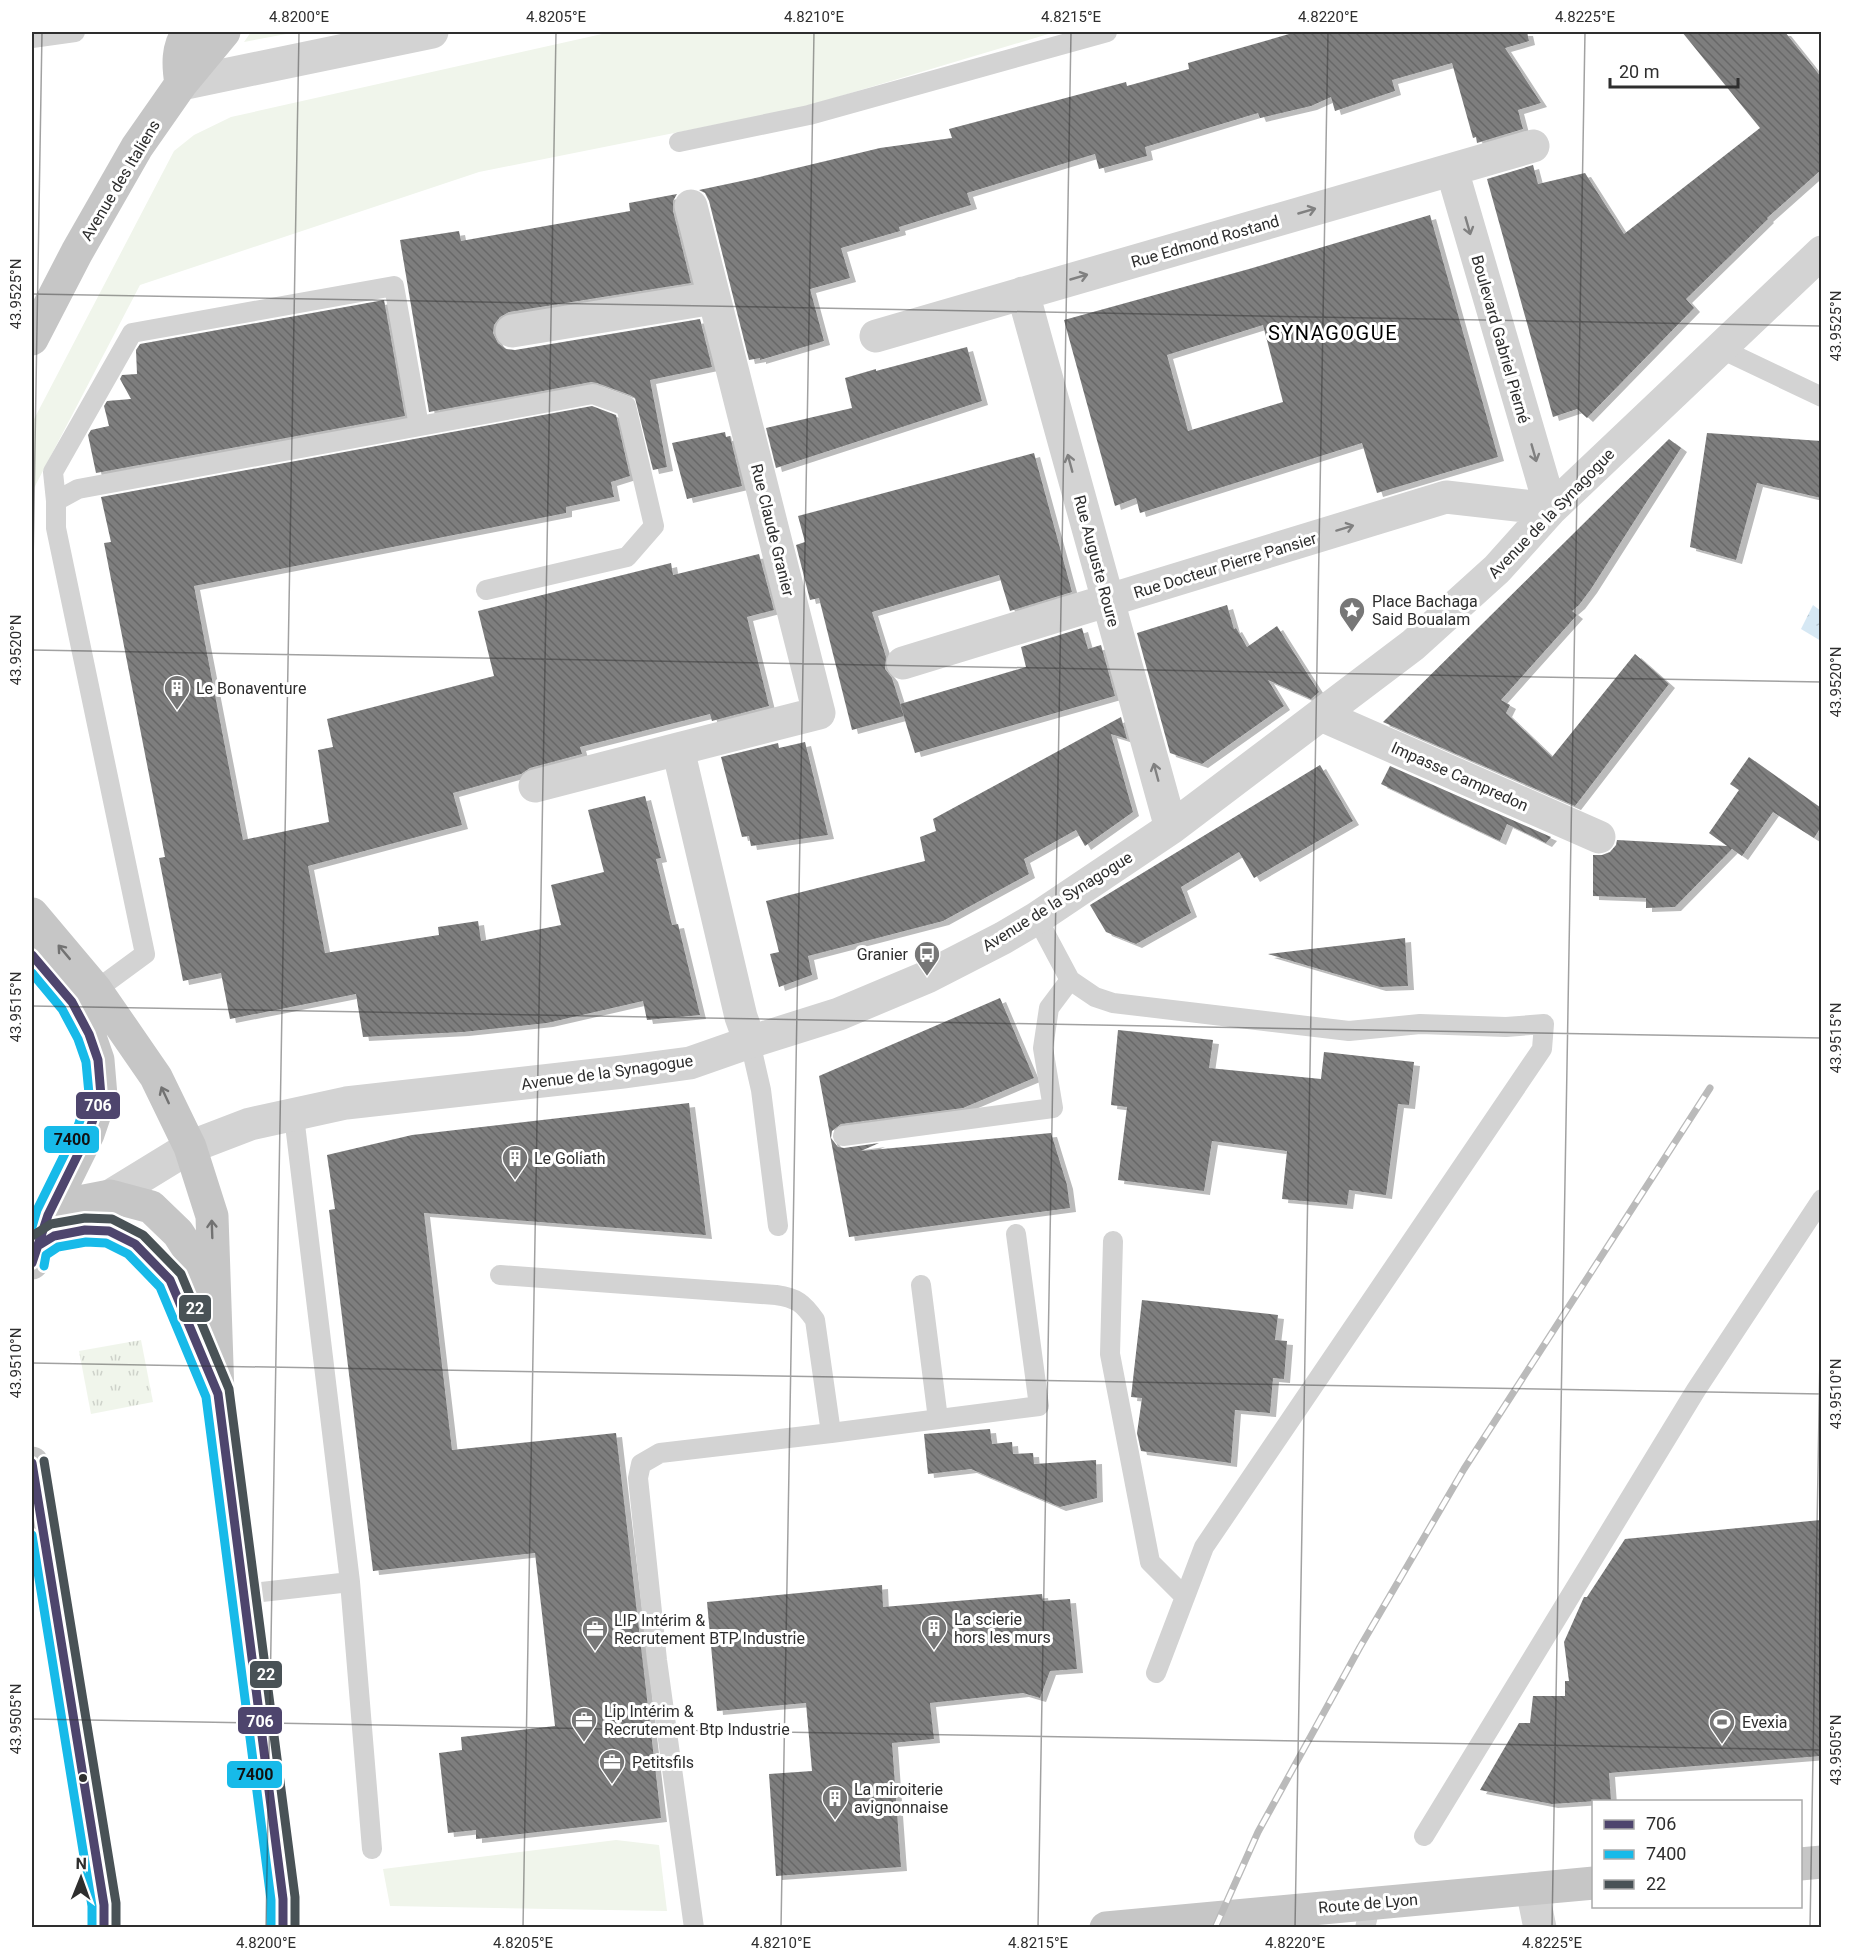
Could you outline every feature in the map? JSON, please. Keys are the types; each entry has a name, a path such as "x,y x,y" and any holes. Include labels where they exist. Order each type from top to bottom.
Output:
{"main road":[{"path":"181,84 178,63 182,40 188,32"},
{"name":"Avenue des Italiens","path":"32,339 77,252 136,147 181,84 224,32"},
{"path":"32,914 96,990 156,1077 190,1147 212,1216 218,1394 283,1913 305,1928"},
{"path":"32,955 72,1002 89,1034 99,1060 101,1077 101,1096 88,1134 40,1212 34,1255"},
{"path":"40,1212 110,1196 152,1207 178,1233 191,1253 215,1350"},
{"path":"32,1463 108,1920"},
{"path":"1802,1864 1821,1862"},
{"name":"Route de Lyon","path":"1106,1928 1368,1915 1532,1889 1592,1883"}],"street":[{"path":"181,84 432,32"},
{"name":"Rue Edmond Rostand","path":"876,336 1533,146"},
{"name":"Boulevard Gabriel Pierné","path":"1452,170 1551,509"},
{"name":"Rue Claude Granier","path":"535,786 819,713 691,206"},
{"name":"Avenue de la Synagogue","path":"110,1196 190,1147 250,1124 346,1103 611,1074 690,1063 839,1014 927,977 1037,918 1171,828 1413,645 1497,569 1551,509 1821,252"},
{"name":"Rue Auguste Roure","path":"1023,293 1171,828"},
{"path":"512,331 714,298"},
{"name":"Rue Docteur Pierre Pansier","path":"903,663 1446,497 1551,509"},
{"name":"Impasse Campredon","path":"1321,715 1599,837"},
{"path":"678,749 741,1017 750,1042"},
{"path":"1532,1889 1540,1928"}],"lane":[{"path":"32,38 75,32"},
{"path":"679,142 808,115 1107,32"},
{"path":"96,990 145,954 56,528 53,472 132,333 394,286 419,426"},
{"path":"1719,348 1821,397"},
{"path":"56,501 78,489 593,394 626,406 654,526 627,557 486,590"},
{"path":"1037,918 1070,980 1095,997 1113,1003 1349,1031 1420,1024 1506,1027 1544,1024 1542,1049 1204,1547 1156,1674"},
{"path":"843,1136 1053,1108 1043,1048 1049,1008 1070,980"},
{"path":"750,1042 761,1090 778,1226"},
{"path":"294,1116 350,1582 372,1849"},
{"path":"1424,1836 1696,1389 1821,1199"},
{"path":"34,1255 54,1236 85,1230 109,1231 135,1244 170,1280 218,1394"},
{"path":"694,1928 657,1660 638,1478 641,1464 660,1453 1039,1406 1016,1234"},
{"path":"1113,1241 1110,1354 1150,1562 1185,1597"},
{"path":"500,1275 793,1298 805,1306 815,1320 831,1433"},
{"path":"921,1285 938,1419"},
{"path":"244,1594 350,1582"}],"green space":[{"path":"251,32 297,32 244,42"},
{"path":"611,32 1055,32 804,107 479,172 140,285 32,488 32,423 174,151 194,135 231,117"},
{"path":"141,1340 153,1402 91,1414 79,1351"},
{"path":"616,1840 659,1845 667,1911 390,1906 383,1869"}],"water":[{"path":"1813,605 1821,611 1821,641 1801,629"}],"building":[{"path":"1296,32 1527,32 1529,41 1505,48 1541,103 1518,110 1523,129 1477,143 1476,137 1473,138 1452,63 1392,80 1395,91 1335,111 1331,97 1311,106 1260,118 1258,113 1145,147 1147,156 1099,169 1095,154 967,193 971,205 899,227 900,231 841,248 850,278 810,289 824,341 760,360 760,358 749,360 709,201 705,193 699,190 880,148 952,138 949,129 1126,82 1127,86 1189,69 1188,63"},
{"path":"1682,32 1785,32 1821,77 1821,170 1767,218 1686,299 1694,308 1587,418 1577,409 1553,417 1487,179 1533,165 1538,184 1585,173 1624,234 1760,128"},
{"path":"677,194 673,201 673,211 691,283 509,312 500,317 494,325 493,333 498,343 506,349 515,350 700,319 712,367 650,380 667,467 653,470 635,398 597,383 591,382 429,412 400,240 459,231 461,241 630,211 629,203"},
{"path":"1430,215 1498,457 1377,493 1362,443 1140,513 1136,498 1115,506 1064,320 1249,269","holes":["1263,325 1283,402 1188,431 1167,355"]},
{"path":"384,300 405,416 96,473 88,435 91,430 109,426 104,406 107,401 131,399 120,379 122,375 137,374 136,350 140,344"},
{"path":"967,347 982,401 776,468 766,428 852,408 845,378"},
{"path":"592,406 616,415 630,476 611,482 614,497 566,507 566,513 194,586 243,840 329,822 318,750 333,747 327,719 494,676 478,611 671,563 673,575 759,554 774,610 747,617 769,706 712,721 710,714 580,747 582,754 453,793 462,825 308,866 325,953 439,935 438,927 478,921 481,941 561,925 551,885 604,872 588,810 645,796 661,858 656,859 672,925 678,924 700,1015 647,1020 643,1001 547,1023 463,1032 363,1037 356,994 230,1019 221,973 183,981 159,858 165,857 104,543 111,542 101,497"},
{"path":"725,432 726,437 730,436 742,486 687,499 672,443"},
{"path":"1707,433 1821,441 1821,498 1757,483 1736,560 1690,547"},
{"path":"1669,439 1681,448 1591,589 1572,611 1577,615 1501,700 1510,705 1506,713 1552,757 1635,654 1669,684 1575,806 1383,722"},
{"path":"1034,453 1072,592 1010,611 999,575 872,612 886,657 885,669 892,678 904,716 852,730 819,598 810,600 796,545 805,542 798,516"},
{"path":"1227,605 1234,629 1236,628 1247,647 1277,626 1319,692 1311,699 1268,680 1284,706 1202,764 1170,753 1137,633"},
{"path":"1082,628 1088,649 1101,645 1115,696 915,753 900,704 1026,667 1021,647"},
{"path":"1121,717 1127,739 1111,734 1133,812 1085,846 1076,830 1024,859 1029,874 943,921 808,956 812,975 779,987 770,954 779,952 766,901 925,861 920,837 936,831 933,819"},
{"path":"805,742 828,835 751,846 749,836 742,837 721,757 778,743 779,748"},
{"path":"1749,757 1821,808 1821,827 1814,838 1773,812 1742,856 1732,849 1675,907 1646,908 1646,898 1593,896 1593,855 1610,852 1617,840 1727,846 1709,833 1739,790 1730,784"},
{"path":"1320,765 1353,821 1254,878 1239,852 1181,887 1191,913 1136,944 1106,932 1090,905"},
{"path":"1390,766 1551,837 1546,843 1507,824 1500,841 1381,784"},
{"path":"1405,938 1408,986 1380,987 1268,954"},
{"path":"1000,998 1034,1078 963,1108 841,1124 832,1131 831,1138 838,1147 844,1148 879,1143 861,1151 1051,1133 1067,1185 1070,1208 849,1237 819,1076"},
{"path":"1118,1030 1213,1040 1209,1068 1321,1079 1324,1052 1414,1062 1409,1105 1398,1104 1386,1195 1349,1190 1347,1205 1282,1199 1287,1151 1212,1141 1204,1191 1118,1180 1127,1107 1111,1105"},
{"path":"689,1103 706,1235 424,1213 452,1450 616,1433 661,1818 476,1839 476,1830 448,1833 439,1753 462,1750 461,1737 555,1726 535,1553 373,1571 329,1210 335,1209 327,1155 412,1135"},
{"path":"1142,1300 1278,1315 1275,1340 1287,1341 1284,1379 1273,1378 1270,1413 1235,1410 1231,1463 1141,1451 1137,1433 1142,1398 1131,1397"},
{"path":"990,1429 992,1444 1012,1442 1013,1454 1033,1453 1034,1464 1096,1460 1097,1498 1060,1507 971,1469 928,1474 924,1434"},
{"path":"1821,1520 1821,1756 1609,1773 1611,1800 1552,1804 1480,1790 1519,1723 1530,1723 1533,1696 1565,1696 1565,1681 1569,1681 1564,1642 1584,1597 1587,1597 1625,1539"},
{"path":"882,1585 883,1607 1042,1594 1043,1601 1070,1599 1077,1669 1050,1671 1040,1698 1023,1693 930,1703 934,1739 892,1743 901,1867 776,1876 769,1774 812,1771 806,1703 717,1711 707,1602"}],"railway":[{"path":"1215,1928 1258,1832 1360,1647 1464,1469 1710,1088"}],"transit line":[{"name":"706","path":"32,955 72,1002 89,1034 98,1060 101,1096 88,1134 48,1215 32,1263"},
{"name":"7400","path":"32,973 62,1009 78,1039 86,1062 89,1094 77,1129 37,1210 32,1227"},
{"name":"22","path":"32,1236 51,1224 85,1218 112,1219 143,1235 181,1274 229,1389 295,1897 295,1928"},
{"name":"706","path":"32,1263 36,1247 54,1236 85,1230 109,1231 135,1244 170,1280 218,1394 283,1899 283,1928"},
{"name":"7400","path":"44,1266 46,1255 58,1247 86,1242 106,1243 128,1254 160,1287 206,1397 271,1900 271,1928"},
{"name":"22","path":"44,1461 116,1903 116,1928"},
{"name":"706","path":"32,1463 104,1905 104,1928"},
{"name":"7400","path":"32,1535 92,1906 92,1928"}],"place":[{"name":"Place Bachaga Said Boualam","path":"1352,633"},
{"name":"Le Bonaventure","path":"177,711"},
{"name":"Granier","path":"927,977"},
{"name":"Le Goliath","path":"515,1181"},
{"name":"La scierie hors les murs","path":"934,1651"},
{"name":"LIP Intérim & Recrutement BTP Industrie","path":"595,1652"},
{"name":"Lip Intérim & Recrutement Btp Industrie","path":"584,1743"},
{"name":"Evexia","path":"1722,1745"},
{"name":"Petitsfils","path":"612,1785"},
{"name":"La miroiterie avignonnaise","path":"835,1821"}],"district":[{"name":"SYNAGOGUE","path":"1333,333"}]}
